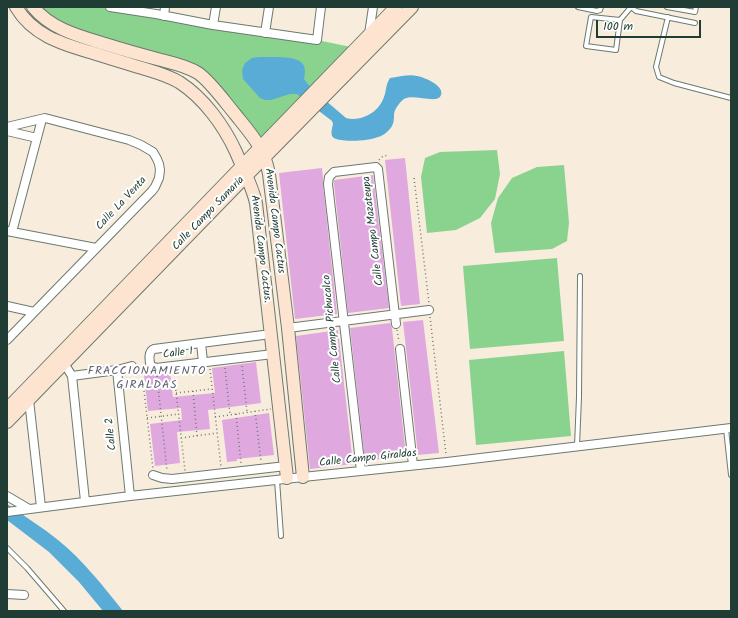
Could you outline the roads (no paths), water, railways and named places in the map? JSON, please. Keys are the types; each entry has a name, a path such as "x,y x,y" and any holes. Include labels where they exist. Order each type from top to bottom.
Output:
{"street":[{"name":"Avenida Campo Cactus.","path":"16,7 23,17 51,39 66,45 165,75 180,83 205,105 222,126 229,138 251,184 256,203 286,466 282,479"},
{"name":"Avenida Campo Cactus","path":"33,7 52,24 68,32 127,51 187,67 198,73 208,82 250,132 262,152 269,174 288,328 303,476"},
{"path":"110,7 161,11 213,25 317,40 322,7"},
{"path":"213,25 216,7"},
{"path":"266,32 269,7"},
{"path":"369,34 373,7"},
{"name":"Calle Campo Samaria","path":"7,409 61,360 244,171 369,34 396,7"},
{"name":"Calle Campo Samaria","path":"262,152 412,7"},
{"path":"42,119 9,231 96,248"},
{"name":"Calle La Venta","path":"7,127 48,119 133,142 151,150 158,158 160,173 153,189 7,340"},
{"path":"7,131 37,138"},
{"name":"Calle Campo Mazateupa","path":"328,184 329,177 334,172 376,167 378,170 396,324"},
{"name":"Calle Campo Pichucalco","path":"328,184 361,471"},
{"path":"7,306 34,312"},
{"path":"288,328 429,310"},
{"name":"Calle 1","path":"270,334 154,349 151,350 150,354 153,366 173,366 273,354"},
{"path":"200,343 206,362"},
{"path":"400,349 413,465"},
{"name":"Calle Campo Samaria","path":"7,422 29,400 61,360"},
{"path":"61,360 72,376 85,501"},
{"path":"72,376 117,370 132,366"},
{"name":"Calle 2","path":"117,370 130,496"},
{"path":"29,400 41,507"},
{"name":"Calle Campo Giraldas","path":"7,512 85,501 303,476 446,462 728,429"},
{"path":"153,475 168,479 286,466"},
{"path":"7,496 29,509"},
{"path":"7,594 24,594"}],"lane":[{"path":"578,7 596,11 600,10 601,7"},
{"path":"620,20 591,17 586,46 616,50 620,20 631,7 636,11 695,23"},
{"path":"667,7 695,12 696,7"},
{"path":"668,17 656,67 659,77 674,83 731,98"},
{"path":"577,447 580,276"},
{"path":"728,429 731,475"},
{"path":"281,536 282,479"},
{"path":"7,548 27,568 64,611"}],"water":[{"path":"285,57 299,61 304,67 304,79 311,88 346,118 358,119 369,115 374,111 382,102 387,83 390,78 414,75 429,80 440,88 441,95 439,98 435,99 413,97 404,99 399,103 395,110 391,128 380,136 364,140 340,140 332,137 332,121 297,94 290,94 271,100 260,98 243,79 242,70 245,63 252,58"},
{"path":"7,504 58,540 76,556 123,611 103,611 79,582 49,552 7,520"}],"district":[{"name":"FRACCIONAMIENTO GIRALDAS","path":"147,379"}]}
